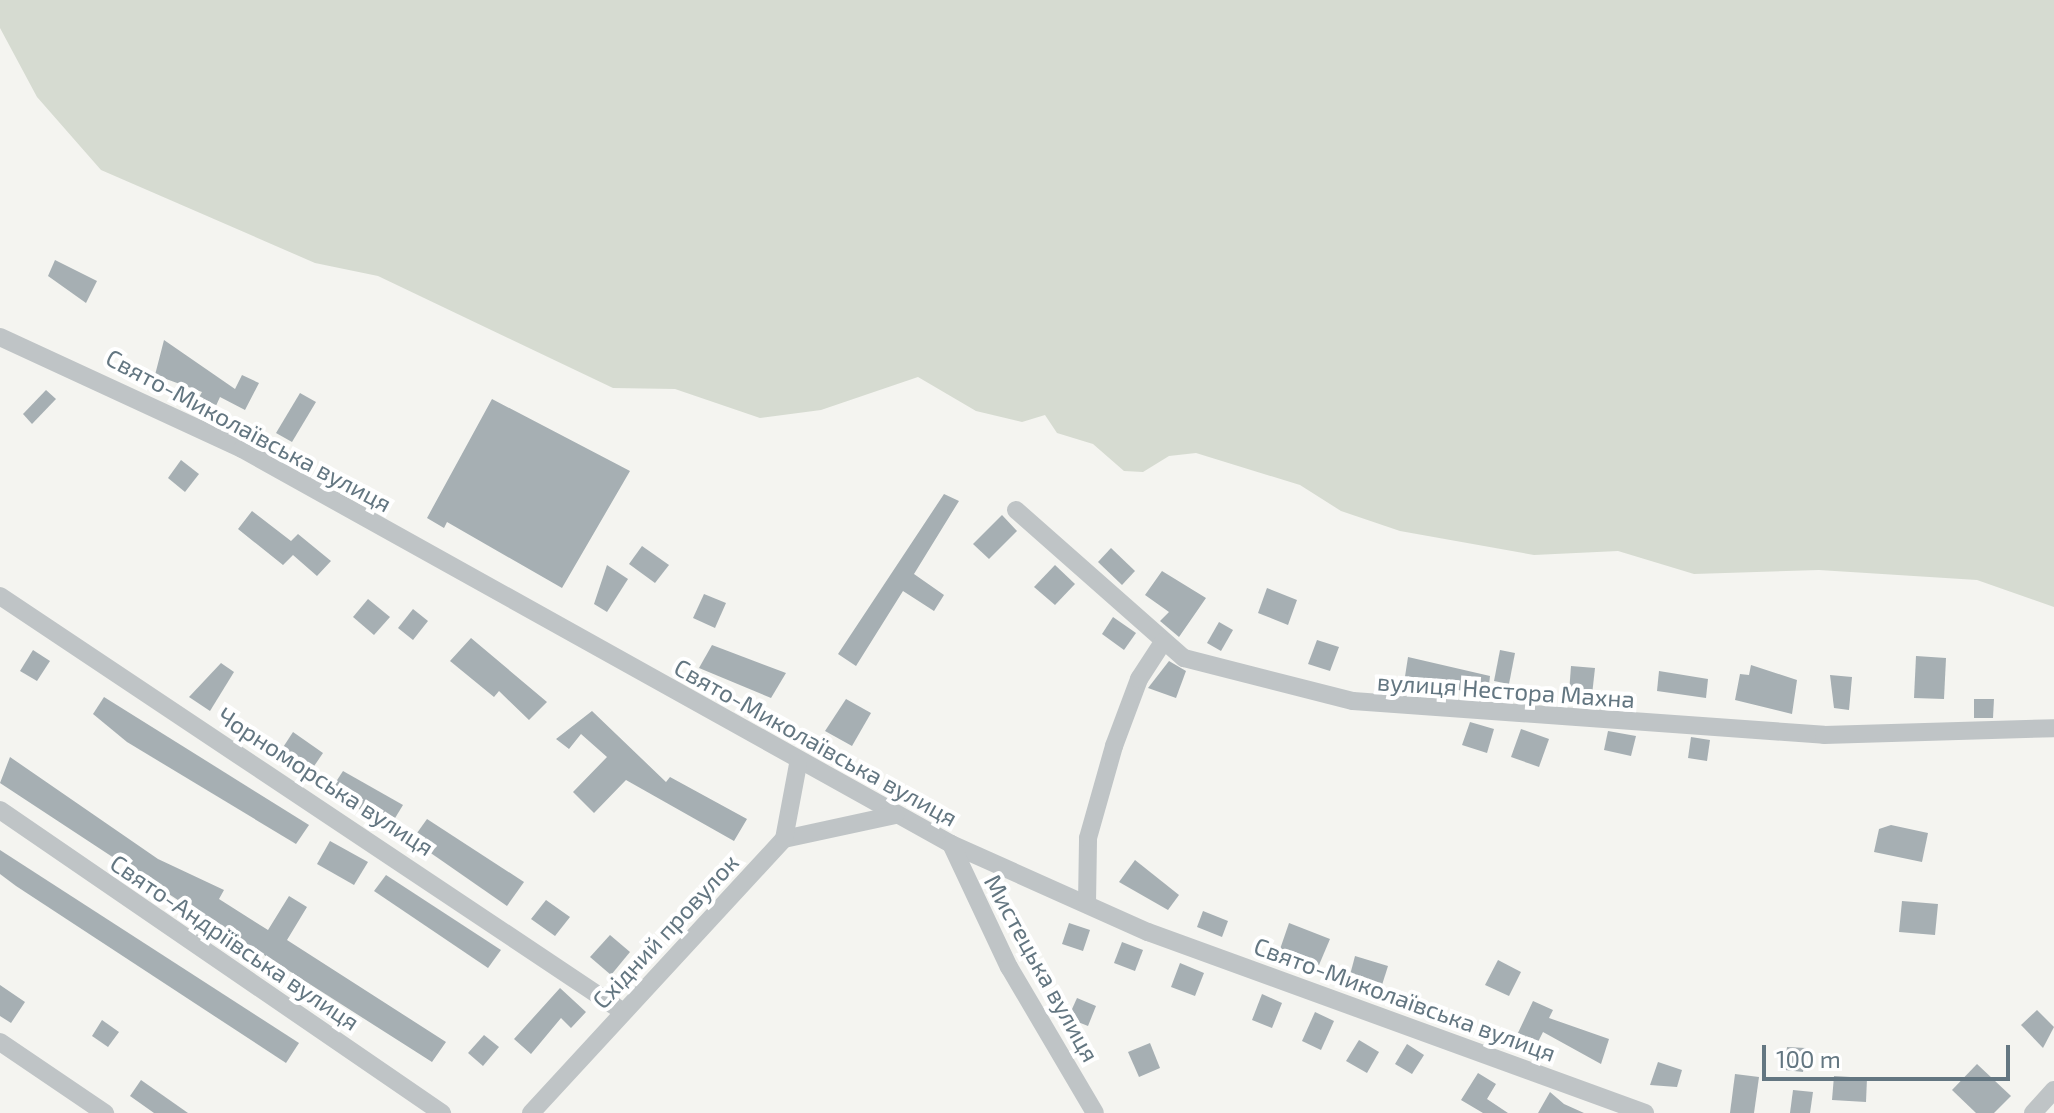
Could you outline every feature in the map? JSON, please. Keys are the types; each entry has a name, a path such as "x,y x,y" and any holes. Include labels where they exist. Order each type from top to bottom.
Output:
{"street":[{"name":"Свято-Миколаївська вулиця","path":"0,337 242,449 798,764 951,844 1087,904 1645,1113"},
{"name":"вулиця Нестора Махна","path":"1016,510 1184,658 1353,701 1486,715 1824,735 2054,728"},
{"name":"Чорноморська вулиця","path":"0,596 622,1011"},
{"path":"1087,904 1088,838 1114,746 1139,679 1163,642"},
{"path":"798,764 784,839 895,815"},
{"name":"Свято-Андріївська вулиця","path":"0,810 442,1113"},
{"name":"Східний провулок","path":"531,1113 784,839"},
{"name":"Мистецька вулиця","path":"951,844 1009,967 1095,1113"},
{"path":"0,1042 105,1113"},
{"path":"2033,1113 2054,1090"}],"shaded area":[{"path":"0,0 2054,0 2054,607 1977,580 1819,570 1694,574 1618,551 1534,555 1400,531 1341,511 1300,485 1196,453 1169,456 1143,472 1124,471 1093,444 1057,433 1045,415 1022,422 976,411 918,377 821,410 760,418 675,389 613,388 378,276 315,263 101,170 37,97 0,28"}],"building":[{"path":"55,260 97,281 86,303 48,276"},
{"path":"164,340 235,389 242,375 259,383 245,410 220,397 215,408 198,399 202,392 155,375"},
{"path":"46,390 56,399 32,424 23,414"},
{"path":"300,393 316,402 292,442 276,433"},
{"path":"492,399 630,471 562,588 447,522 444,528 427,518"},
{"path":"181,460 199,474 185,492 168,478"},
{"path":"944,494 959,501 914,574 944,595 934,611 903,591 856,666 838,654"},
{"path":"252,511 291,541 298,534 331,561 317,576 293,555 283,565 238,529"},
{"path":"1002,515 1017,531 989,559 973,544"},
{"path":"642,546 669,565 655,583 629,564"},
{"path":"1111,548 1135,571 1122,585 1098,562"},
{"path":"607,565 628,579 607,612 594,604"},
{"path":"1055,565 1075,584 1055,605 1034,587"},
{"path":"1162,571 1206,598 1179,637 1160,621 1169,612 1145,595"},
{"path":"1267,588 1297,600 1288,625 1258,613"},
{"path":"704,594 726,603 715,628 693,618"},
{"path":"368,599 390,617 374,635 353,617"},
{"path":"413,609 428,621 413,640 398,628"},
{"path":"1113,617 1136,633 1124,650 1102,634"},
{"path":"1219,622 1233,630 1221,651 1207,643"},
{"path":"471,638 547,702 529,720 499,691 494,697 450,661"},
{"path":"1317,640 1339,647 1330,671 1308,664"},
{"path":"712,645 786,673 771,698 699,668"},
{"path":"33,650 50,661 37,681 20,671"},
{"path":"1500,650 1515,653 1509,684 1494,681"},
{"path":"1916,656 1946,658 1944,699 1914,698"},
{"path":"1408,657 1490,676 1488,694 1404,683"},
{"path":"1169,661 1186,671 1176,698 1148,688"},
{"path":"221,663 234,672 210,711 189,697"},
{"path":"1751,665 1797,680 1792,714 1735,700 1740,674 1749,675"},
{"path":"1571,666 1595,668 1592,695 1569,693"},
{"path":"1659,671 1708,679 1706,698 1657,691"},
{"path":"1830,675 1852,677 1849,710 1834,708"},
{"path":"104,697 309,825 296,844 127,742 93,714"},
{"path":"846,699 871,713 852,746 825,731"},
{"path":"1974,699 1994,699 1993,718 1974,718"},
{"path":"592,711 666,782 670,777 747,819 734,841 626,780 594,813 573,792 607,757 581,734 569,749 556,739"},
{"path":"1470,722 1494,729 1487,753 1462,745"},
{"path":"1521,729 1549,739 1539,767 1511,757"},
{"path":"1608,731 1636,736 1631,756 1604,750"},
{"path":"293,732 323,753 308,775 278,755"},
{"path":"1691,737 1710,740 1707,761 1688,758"},
{"path":"10,757 158,859 224,890 219,899 268,930 289,896 307,907 287,940 446,1042 432,1062 184,904 0,783"},
{"path":"343,771 403,805 389,828 330,791"},
{"path":"427,819 524,882 507,906 412,840"},
{"path":"1891,825 1928,833 1922,862 1874,852 1879,829"},
{"path":"330,841 368,862 354,885 317,864"},
{"path":"0,850 299,1043 286,1063 16,886 0,874"},
{"path":"1135,860 1179,895 1168,910 1119,882"},
{"path":"386,875 501,950 488,968 374,891"},
{"path":"546,900 570,917 555,936 531,919"},
{"path":"1902,901 1938,904 1935,935 1899,932"},
{"path":"1203,911 1228,921 1222,937 1197,927"},
{"path":"1069,923 1090,930 1083,951 1062,944"},
{"path":"1289,923 1330,939 1319,965 1278,955"},
{"path":"610,935 630,952 611,975 590,957"},
{"path":"1122,942 1143,950 1135,971 1114,963"},
{"path":"1355,956 1388,966 1382,985 1350,975"},
{"path":"1498,960 1521,972 1509,996 1485,985"},
{"path":"1180,963 1204,973 1195,996 1171,987"},
{"path":"0,985 25,1002 11,1023 0,1016"},
{"path":"560,988 586,1012 571,1028 561,1018 531,1054 514,1039"},
{"path":"1262,994 1282,1003 1272,1028 1252,1020"},
{"path":"1077,998 1096,1006 1088,1026 1068,1018"},
{"path":"1533,1001 1553,1010 1549,1018 1609,1039 1601,1064 1543,1032 1537,1044 1517,1035"},
{"path":"2037,1010 2054,1027 2043,1048 2021,1025"},
{"path":"1315,1012 1334,1021 1321,1050 1302,1041"},
{"path":"102,1020 119,1032 108,1047 92,1036"},
{"path":"484,1035 499,1047 483,1066 468,1053"},
{"path":"1359,1040 1379,1052 1367,1073 1346,1061"},
{"path":"1150,1043 1160,1068 1139,1077 1128,1052"},
{"path":"1407,1044 1424,1055 1412,1074 1395,1064"},
{"path":"1787,1047 1806,1048 1803,1072 1785,1070"},
{"path":"1658,1062 1682,1070 1677,1087 1650,1085"},
{"path":"1977,1064 2011,1096 1994,1113 1976,1113 1952,1090"},
{"path":"1478,1073 1496,1084 1487,1099 1508,1113 1483,1113 1461,1100"},
{"path":"1735,1074 1759,1077 1754,1113 1730,1113"},
{"path":"1834,1076 1867,1078 1866,1102 1832,1100"},
{"path":"141,1080 188,1113 154,1113 130,1096"},
{"path":"1793,1090 1813,1092 1810,1113 1790,1113"},
{"path":"1550,1092 1564,1104 1584,1113 1538,1113"}]}
